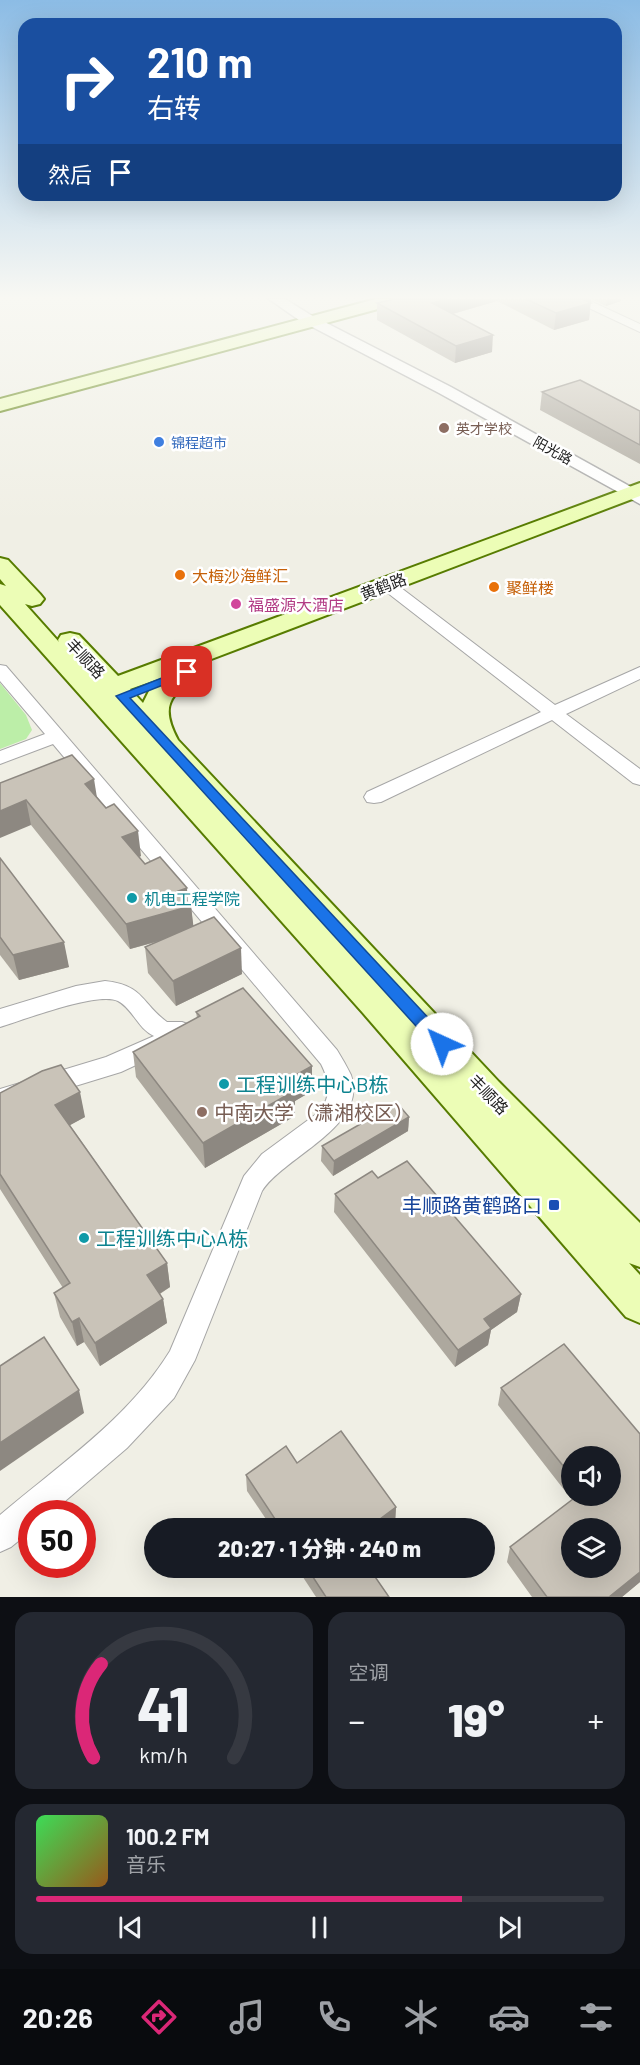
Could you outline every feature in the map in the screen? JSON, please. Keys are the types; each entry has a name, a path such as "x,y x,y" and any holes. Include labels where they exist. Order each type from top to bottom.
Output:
{"main road":[{"path":"0,396 89,374"},
{"path":"0,405 112,374"},
{"path":"107,696 637,492"},
{"name":"丰顺路","path":"0,565 74,644 107,696 169,747 486,1092 640,1249"},
{"path":"0,591 107,696 640,1304"},
{"path":"74,644 92,656 126,666 146,667 201,660"},
{"path":"169,747 155,723 156,702 160,692 201,660"}],"street":[{"name":"阳光路","path":"415,374 637,492"},
{"path":"391,588 640,779"},
{"path":"0,670 55,736 64,764 259,992 337,1069 342,1082 342,1095 329,1119 317,1130 281,1154 256,1176 181,1360 164,1388 116,1437 0,1536"},
{"path":"374,797 640,672"},
{"path":"0,758 55,736"},
{"path":"0,1018 110,989 126,994 134,1000 155,1028 166,1033 192,1026 133,1056 103,1068 0,1099"},
{"path":"133,1056 144,1048 149,1039 149,1021"}],"green space":[{"path":"0,683 26,715 32,730 26,739 0,749"}],"building":[{"path":"580,380 640,411 640,445 542,392"},
{"path":"72,755 94,779 85,784 106,808 114,804 138,831 122,837 145,864 160,857 187,888 178,891 191,906 126,924 26,800 0,811 0,783"},
{"path":"0,858 64,942 13,955 0,937"},
{"path":"214,917 241,948 173,981 145,947"},
{"name":"工程训练中心B栋","path":"243,988 312,1066 285,1081 294,1091 203,1143 133,1052 200,1016 196,1012"},
{"name":"工程训练中心A栋","path":"61,1065 80,1092 55,1105 167,1263 147,1275 163,1299 95,1343 79,1318 72,1322 54,1293 70,1283 0,1174 0,1093 42,1071"},
{"path":"397,1103 409,1117 334,1161 322,1146"},
{"path":"407,1161 521,1294 484,1319 491,1328 458,1350 335,1194 372,1171 378,1178"},
{"path":"44,1337 79,1390 0,1443 0,1366"},
{"path":"564,1344 640,1434 640,1572 609,1597 547,1597 510,1547 564,1506 621,1506 621,1446 561,1446 561,1463 501,1388"},
{"path":"341,1431 396,1507 381,1518 274,1518 246,1475 286,1446 297,1463"},
{"path":"314,1578 376,1578 389,1597 326,1597"}],"place":[{"name":"英才学校","path":"444,428"},
{"name":"锦程超市","path":"159,442"},
{"name":"大梅沙海鲜汇","path":"180,575"},
{"name":"聚鲜楼","path":"494,587"},
{"name":"福盛源大酒店","path":"236,604"},
{"name":"机电工程学院","path":"132,898"},
{"name":"工程训练中心B栋","path":"224,1084"},
{"name":"中南大学（潇湘校区）","path":"202,1112"},
{"name":"丰顺路黄鹤路口","path":"554,1205"},
{"name":"工程训练中心A栋","path":"84,1238"}],"route":[{"path":"187,672 122,696 442,1044"}]}
